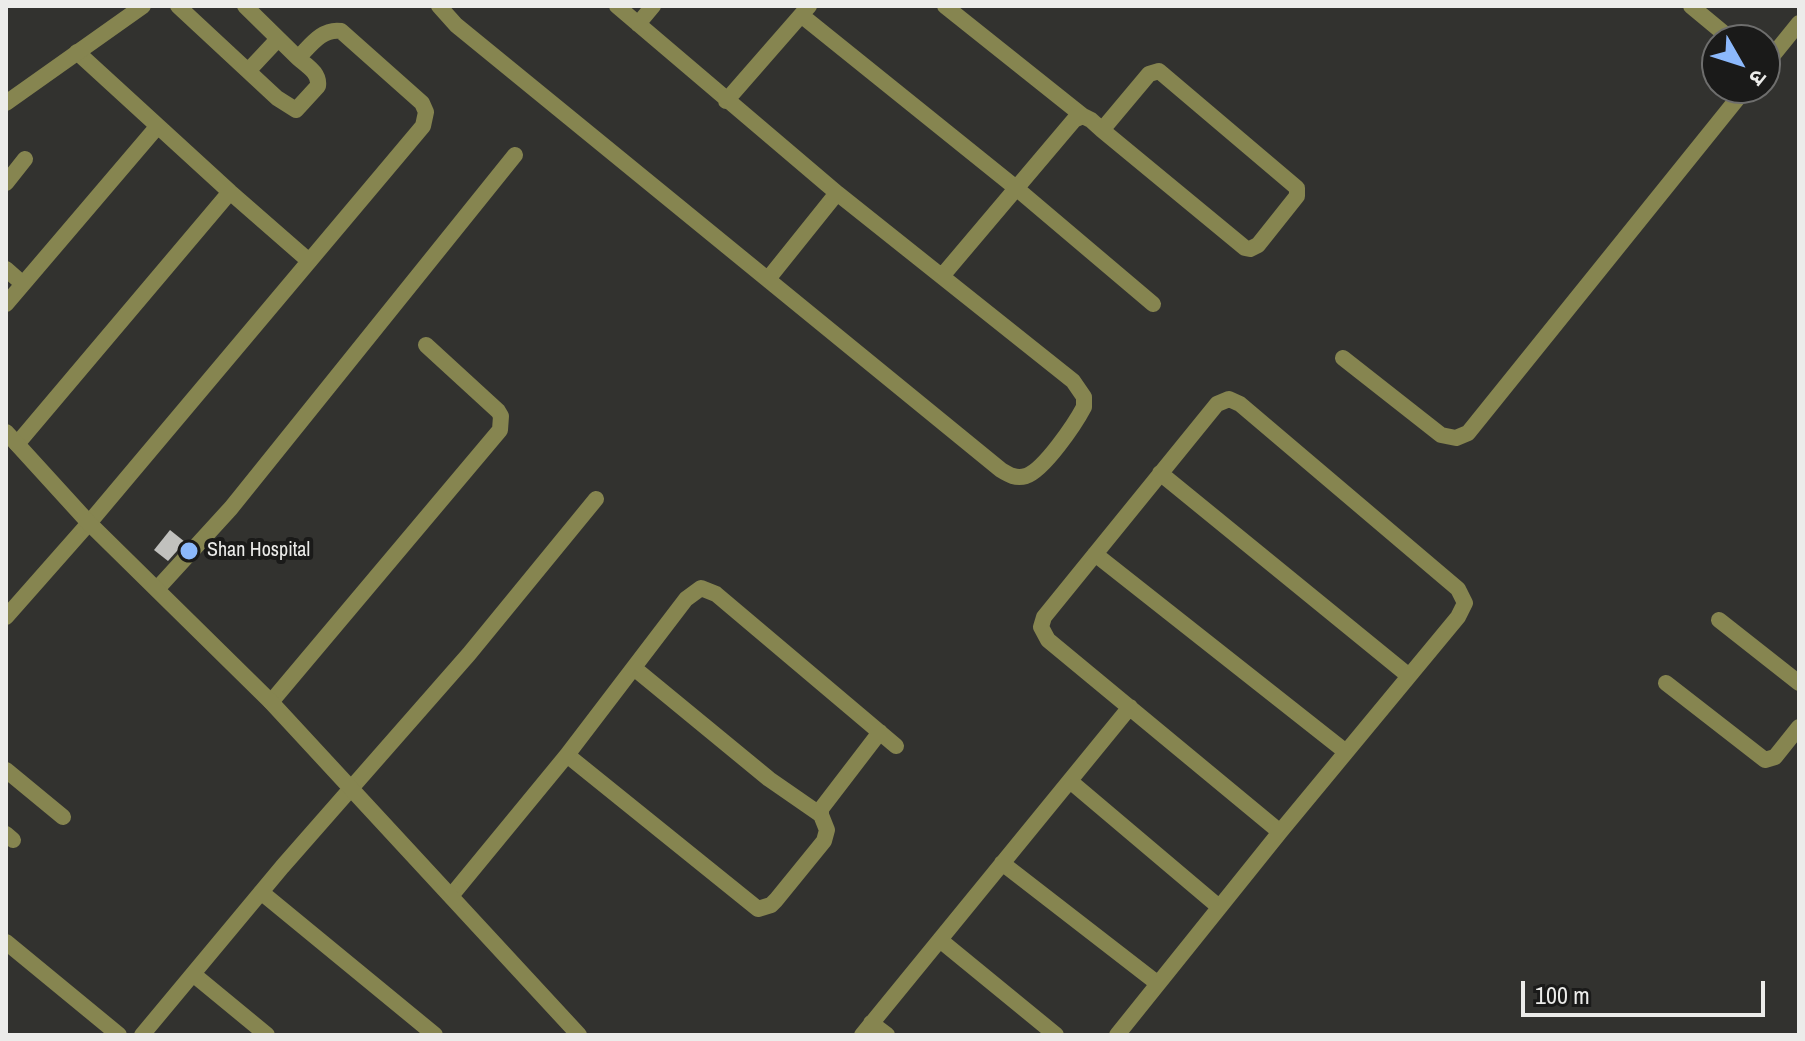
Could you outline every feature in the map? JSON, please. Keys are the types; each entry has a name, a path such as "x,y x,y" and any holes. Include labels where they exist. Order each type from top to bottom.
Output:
{"street":[{"path":"6,103 143,6"},
{"path":"178,6 277,98 296,110 318,86 316,74 245,6"},
{"path":"439,6 456,25 1001,470 1023,477 1042,465 1080,415 1084,397 1073,381 837,193 617,6"},
{"path":"638,24 653,6"},
{"path":"945,6 1245,248 1258,245 1297,196 1297,188 1159,71 1149,74 1102,130"},
{"path":"1691,6 1713,24"},
{"path":"726,101 805,10 1153,304"},
{"path":"1781,45 1799,23"},
{"path":"6,617 89,523 423,126 426,112 422,103 341,31 331,30 320,36 298,58"},
{"path":"248,71 278,39"},
{"path":"77,52 309,261"},
{"path":"1343,358 1441,435 1456,438 1468,433 1733,104"},
{"path":"942,276 1074,120 1083,116"},
{"path":"6,304 157,127"},
{"path":"157,589 231,508 515,155"},
{"path":"6,183 25,159"},
{"path":"230,192 12,438 89,523 271,702 579,1035"},
{"path":"768,279 837,193"},
{"path":"6,269 23,284"},
{"path":"271,702 500,430 501,416 498,411 426,345"},
{"path":"1117,1035 1462,610 1464,596 1458,589 1240,404 1229,399 1217,404 1160,473 1044,617 1041,627 1048,640 1280,832"},
{"path":"1160,473 1409,676"},
{"path":"142,1035 351,787 469,654 596,499"},
{"path":"1095,554 1346,752"},
{"path":"451,896 567,755 686,599 701,588 709,589 896,746"},
{"path":"1719,620 1799,683"},
{"path":"634,668 769,779 821,815"},
{"path":"1666,683 1765,760 1775,757 1799,727"},
{"path":"887,1035 866,1029 1130,707"},
{"path":"567,755 758,909 776,900 824,841 827,830 821,815 823,805 880,732"},
{"path":"6,770 63,817"},
{"path":"1070,781 1219,907"},
{"path":"1002,863 1157,983"},
{"path":"261,892 435,1035"},
{"path":"940,940 1056,1035"},
{"path":"6,942 119,1035"},
{"path":"193,974 267,1035"}],"building":[{"path":"170,530 185,542 168,561 154,550"}],"place":[{"name":"Shan Hospital","path":"189,551"}]}
